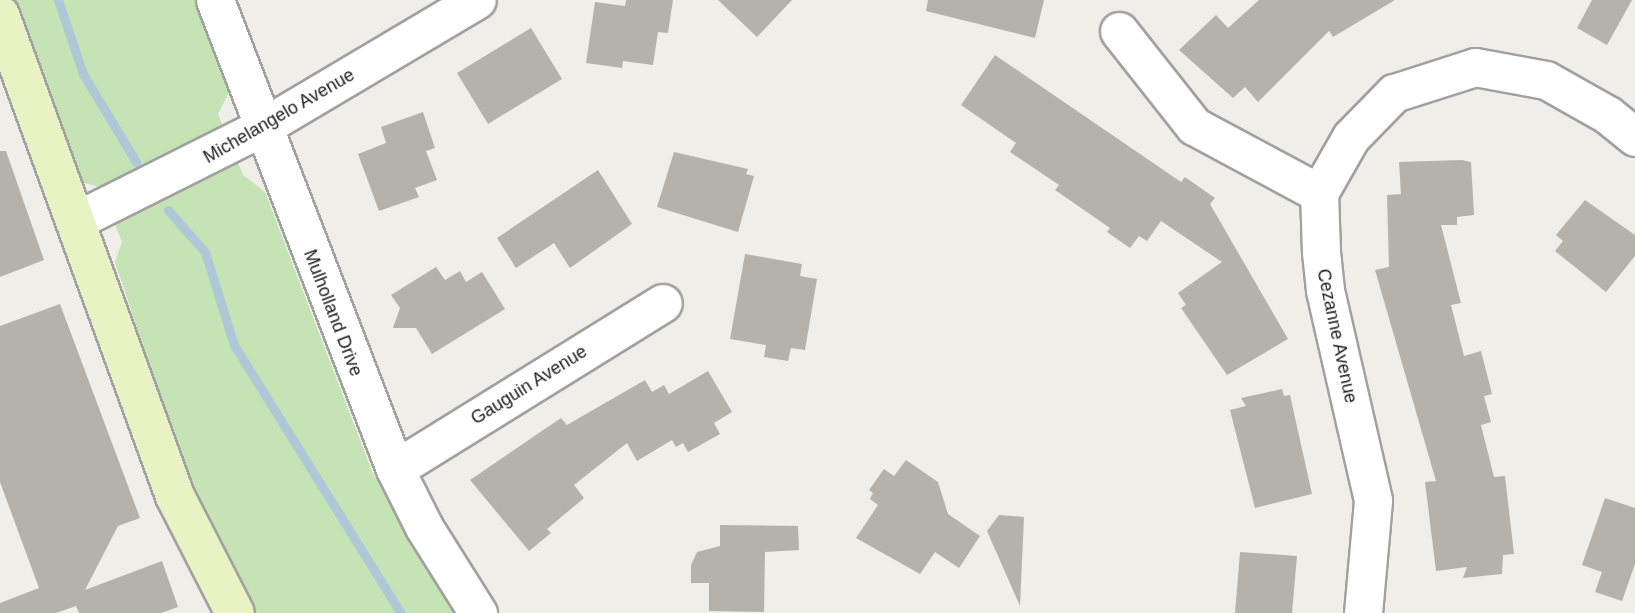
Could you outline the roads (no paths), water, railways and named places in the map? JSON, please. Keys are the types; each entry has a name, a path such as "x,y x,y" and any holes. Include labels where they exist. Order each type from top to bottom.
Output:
{"main road":[{"path":"0,15 175,496 235,613"}],"street":[{"name":"Mulholland Drive","path":"215,0 261,128 395,469 424,527 478,613"},
{"name":"Michelangelo Avenue","path":"75,221 261,128 477,0"},
{"path":"1119,31 1194,126 1319,193 1351,136 1394,93 1475,67 1546,80 1608,116 1635,137"},
{"name":"Cezanne Avenue","path":"1319,193 1325,290 1373,500 1363,613"},
{"name":"Gauguin Avenue","path":"395,469 663,303"}],"waterway":[{"path":"58,0 83,74 136,162"},
{"path":"168,210 205,252 234,345 401,613"}]}
